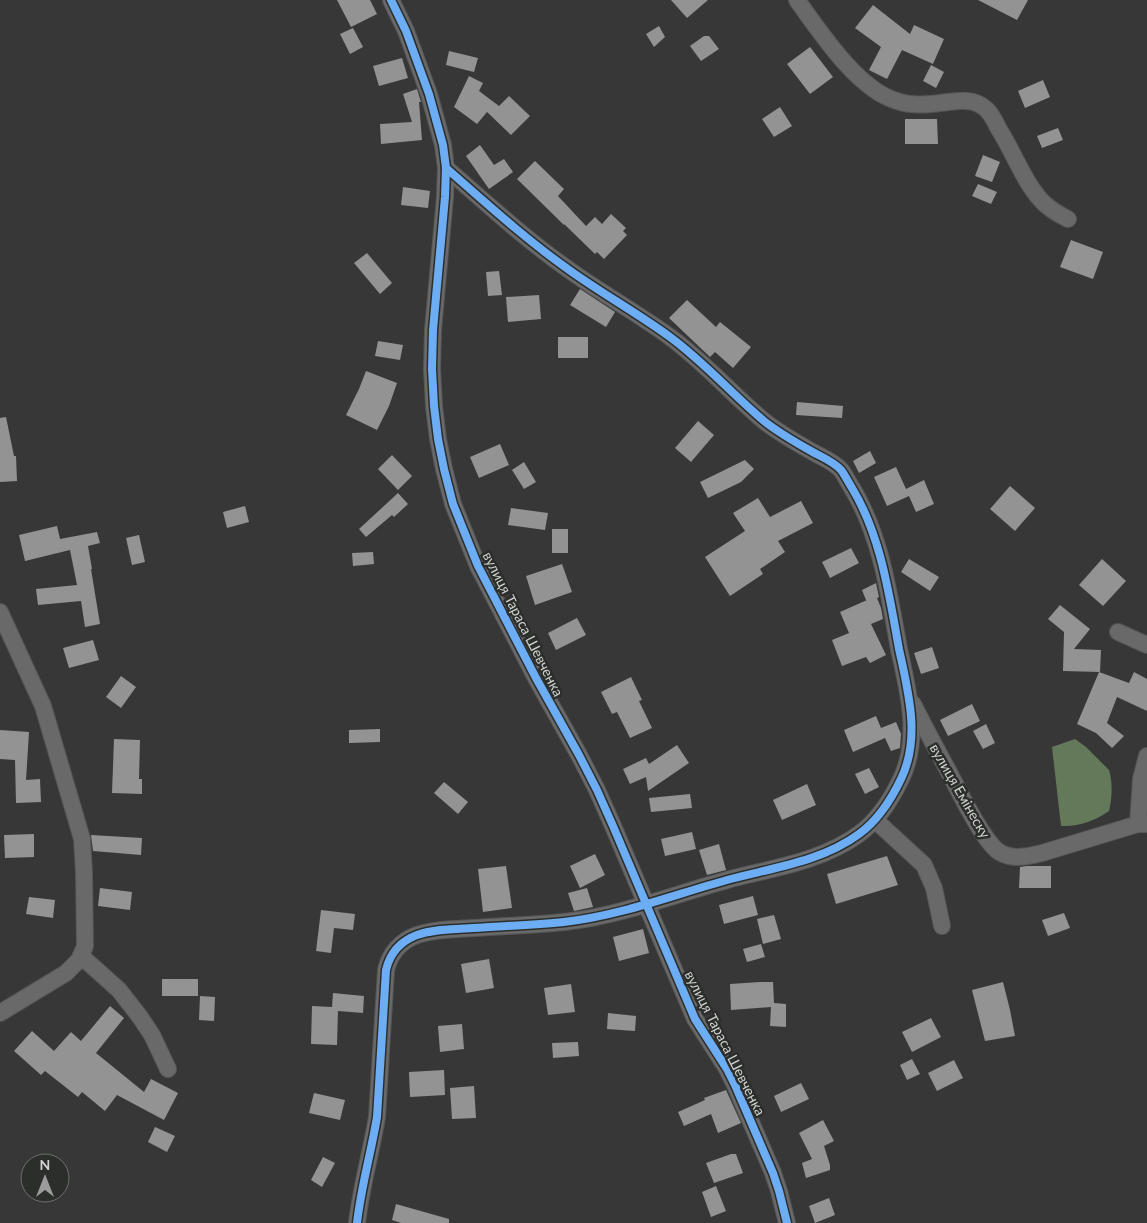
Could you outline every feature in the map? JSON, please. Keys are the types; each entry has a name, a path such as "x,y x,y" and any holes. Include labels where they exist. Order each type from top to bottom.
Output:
{"street":[{"name":"вулиця Тараса Шевченка","path":"391,0 406,31 429,94 443,145 446,168 445,197 432,330 432,369 438,439 453,504 478,566 536,678 580,755 613,826 695,1018 727,1069 751,1120 773,1173 781,1196 787,1223"},
{"path":"797,0 849,66 864,82 882,94 896,101 912,104 963,100 972,101 986,108 1035,193 1044,204 1068,219"},
{"path":"357,1223 377,1117 386,970 392,954 398,946 415,936 437,931 582,920 607,915 824,853 860,833 875,820 902,779 910,751 912,731 909,697 876,543 864,508 839,468 778,432 695,357 646,320 563,266 514,227 446,168"},
{"path":"0,612 43,706 82,839 85,940 84,951 74,966 58,978 0,1013"},
{"path":"1118,632 1147,645"},
{"name":"вулиця Емінеску","path":"909,697 974,820 999,852 1010,856 1028,856 1142,824"},
{"path":"1142,824 1141,779 1147,756"},
{"path":"875,820 924,865 934,888 942,926"},
{"path":"81,956 118,990 140,1017 152,1035 168,1068"}],"shaded area":[{"path":"1075,739 1109,770 1112,786 1111,801 1109,811 1098,818 1086,823 1061,826 1052,747"}],"building":[{"path":"337,0 370,0 377,14 351,27"},
{"path":"671,0 708,0 687,18"},
{"path":"978,0 1028,0 1017,20"},
{"path":"873,5 910,34 914,25 944,39 933,64 902,50 887,79 869,70 881,47 855,28"},
{"path":"659,26 665,37 654,47 646,34"},
{"path":"353,28 363,47 350,54 340,34"},
{"path":"704,36 709,36 719,49 701,61 690,46"},
{"path":"810,47 833,77 810,94 787,64"},
{"path":"449,51 478,58 474,72 446,65"},
{"path":"402,58 408,78 379,86 373,66"},
{"path":"931,65 944,72 936,88 923,81"},
{"path":"469,76 483,83 479,91 499,106 509,96 530,116 511,135 487,112 477,124 454,107"},
{"path":"1043,80 1050,97 1025,108 1018,91"},
{"path":"417,89 421,102 419,102 422,140 381,144 380,124 412,122 403,94"},
{"path":"780,107 792,126 774,137 762,119"},
{"path":"905,119 937,119 938,144 905,144"},
{"path":"1058,128 1063,140 1042,148 1037,136"},
{"path":"480,145 494,165 504,159 513,172 489,189 466,156"},
{"path":"983,155 1000,162 992,182 975,176"},
{"path":"535,161 564,189 558,196 586,226 595,217 602,224 611,214 626,228 623,231 627,235 604,259 597,252 595,254 517,179"},
{"path":"978,184 997,192 991,204 972,196"},
{"path":"403,187 430,191 428,208 401,205"},
{"path":"1071,240 1103,252 1093,279 1060,267"},
{"path":"367,253 392,283 380,294 354,263"},
{"path":"499,271 502,295 488,296 486,272"},
{"path":"580,289 615,312 606,327 570,305"},
{"path":"539,295 541,319 508,322 506,297"},
{"path":"687,300 716,327 720,322 751,347 733,368 715,352 710,357 669,318"},
{"path":"558,337 588,337 588,358 558,358"},
{"path":"378,341 403,345 400,360 375,356"},
{"path":"366,371 397,383 389,406 377,430 346,415"},
{"path":"797,402 843,406 842,418 796,415"},
{"path":"6,417 14,456 16,456 17,481 0,482 0,418"},
{"path":"698,421 714,435 691,462 675,448"},
{"path":"500,444 509,465 479,478 470,457"},
{"path":"870,451 876,463 859,473 853,461"},
{"path":"392,455 412,476 398,490 378,469"},
{"path":"745,460 754,469 741,482 708,498 700,482"},
{"path":"524,462 536,482 524,489 512,470"},
{"path":"896,467 906,489 924,480 934,504 916,512 909,496 887,506 874,477"},
{"path":"1010,486 1035,508 1015,531 990,509"},
{"path":"398,493 408,504 394,517 392,515 366,537 359,529"},
{"path":"758,498 770,517 801,501 813,523 778,541 785,552 760,569 763,574 730,596 705,557 745,531 733,513"},
{"path":"245,506 249,522 227,528 223,512"},
{"path":"511,508 548,513 545,530 508,525"},
{"path":"57,526 60,539 97,532 100,543 88,546 100,624 85,627 81,601 38,605 36,589 77,585 70,550 25,561 19,535"},
{"path":"552,529 568,529 568,553 552,553"},
{"path":"139,535 145,562 132,565 126,538"},
{"path":"851,548 859,563 830,578 822,562"},
{"path":"373,552 374,564 353,566 352,553"},
{"path":"909,559 939,577 930,591 901,572"},
{"path":"1102,559 1126,581 1103,606 1079,585"},
{"path":"562,564 572,592 535,605 526,576"},
{"path":"876,583 879,597 877,598 883,619 871,624 886,655 870,663 866,657 842,666 832,640 849,633 840,612 867,600 862,590"},
{"path":"1060,605 1090,629 1074,649 1101,650 1100,672 1063,671 1064,632 1048,619"},
{"path":"577,618 586,635 556,650 548,633"},
{"path":"93,640 99,660 69,668 63,648"},
{"path":"932,647 939,668 921,674 914,653"},
{"path":"1099,672 1129,683 1134,672 1147,679 1147,711 1117,697 1107,723 1124,736 1112,748 1096,733 1077,724"},
{"path":"121,676 136,687 121,708 106,697"},
{"path":"631,677 642,700 639,701 652,728 630,738 617,712 612,714 601,692"},
{"path":"972,704 980,721 948,736 940,720"},
{"path":"876,716 881,728 896,722 901,734 900,748 891,751 885,738 853,752 844,730"},
{"path":"986,724 995,743 983,749 973,731"},
{"path":"380,729 380,742 349,743 349,730"},
{"path":"0,730 29,732 26,780 40,779 41,802 16,803 15,760 0,759"},
{"path":"114,739 140,740 139,779 142,779 142,794 112,793"},
{"path":"677,745 689,763 648,791 646,777 630,784 623,769 646,758 649,764"},
{"path":"869,768 879,787 865,794 855,774"},
{"path":"444,782 468,802 458,814 434,793"},
{"path":"807,784 816,805 782,820 773,800"},
{"path":"690,794 692,808 651,812 649,798"},
{"path":"692,832 696,849 665,856 661,839"},
{"path":"34,834 34,857 5,858 4,835"},
{"path":"91,835 142,838 141,855 93,851"},
{"path":"719,844 726,870 707,875 699,850"},
{"path":"595,854 605,875 580,888 570,866"},
{"path":"887,856 898,885 836,904 827,874"},
{"path":"506,866 512,908 483,912 478,869"},
{"path":"1051,866 1051,888 1019,888 1020,867"},
{"path":"100,888 132,892 130,910 98,906"},
{"path":"587,888 593,907 574,911 568,893"},
{"path":"753,896 758,915 724,924 719,905"},
{"path":"29,897 55,900 53,918 26,914"},
{"path":"321,910 355,914 353,930 334,928 331,953 316,951"},
{"path":"1064,913 1070,928 1048,936 1042,920"},
{"path":"774,915 781,939 763,944 757,919"},
{"path":"643,929 649,953 619,961 613,937"},
{"path":"761,944 765,957 747,962 743,949"},
{"path":"489,959 494,988 466,993 461,964"},
{"path":"162,979 198,979 198,996 162,996"},
{"path":"773,982 774,1003 786,1004 786,1027 770,1026 771,1007 731,1010 730,984"},
{"path":"1003,982 1015,1036 985,1041 972,990"},
{"path":"571,984 575,1012 548,1015 544,988"},
{"path":"333,993 364,996 363,1013 338,1011 337,1045 311,1044 312,1006 332,1007"},
{"path":"200,996 215,997 214,1021 199,1020"},
{"path":"110,1006 124,1018 96,1053 144,1092 151,1079 178,1093 164,1120 117,1095 105,1111 82,1092 78,1097 45,1071 41,1075 14,1051 32,1031 54,1051 71,1032 81,1041"},
{"path":"608,1013 636,1016 635,1031 607,1029"},
{"path":"931,1018 941,1037 912,1052 902,1032"},
{"path":"462,1024 464,1049 440,1052 438,1026"},
{"path":"578,1042 579,1056 553,1058 552,1043"},
{"path":"912,1059 920,1074 907,1080 900,1065"},
{"path":"954,1060 963,1078 937,1091 928,1073"},
{"path":"444,1070 445,1095 410,1097 409,1072"},
{"path":"801,1083 809,1099 781,1112 774,1096"},
{"path":"474,1086 476,1118 452,1119 450,1088"},
{"path":"726,1090 741,1123 718,1133 711,1114 684,1126 678,1112 705,1100 704,1098"},
{"path":"314,1093 345,1100 340,1120 309,1113"},
{"path":"823,1120 834,1141 824,1146 830,1170 806,1178 802,1163 812,1159 799,1133"},
{"path":"155,1127 175,1136 167,1152 148,1142"},
{"path":"736,1154 743,1173 714,1183 706,1163"},
{"path":"323,1157 335,1163 322,1187 311,1180"},
{"path":"716,1186 726,1211 711,1217 702,1192"},
{"path":"829,1198 835,1215 815,1223 809,1206"},
{"path":"396,1204 449,1219 449,1223 401,1223 392,1220"}],"cycle path":[{"path":"391,0 406,31 429,94 443,145 446,168 433,330 432,369 438,439 453,504 478,566 597,790 695,1019 735,1085 773,1173 787,1223"},
{"path":"357,1223 377,1117 386,970 390,958 401,944 417,935 437,930 564,922 605,915 727,880 778,868 829,851 844,844 866,829 893,795 907,763 912,731 909,698 883,566 862,506 841,470 770,425 682,347 657,328 549,256 446,168"}]}
